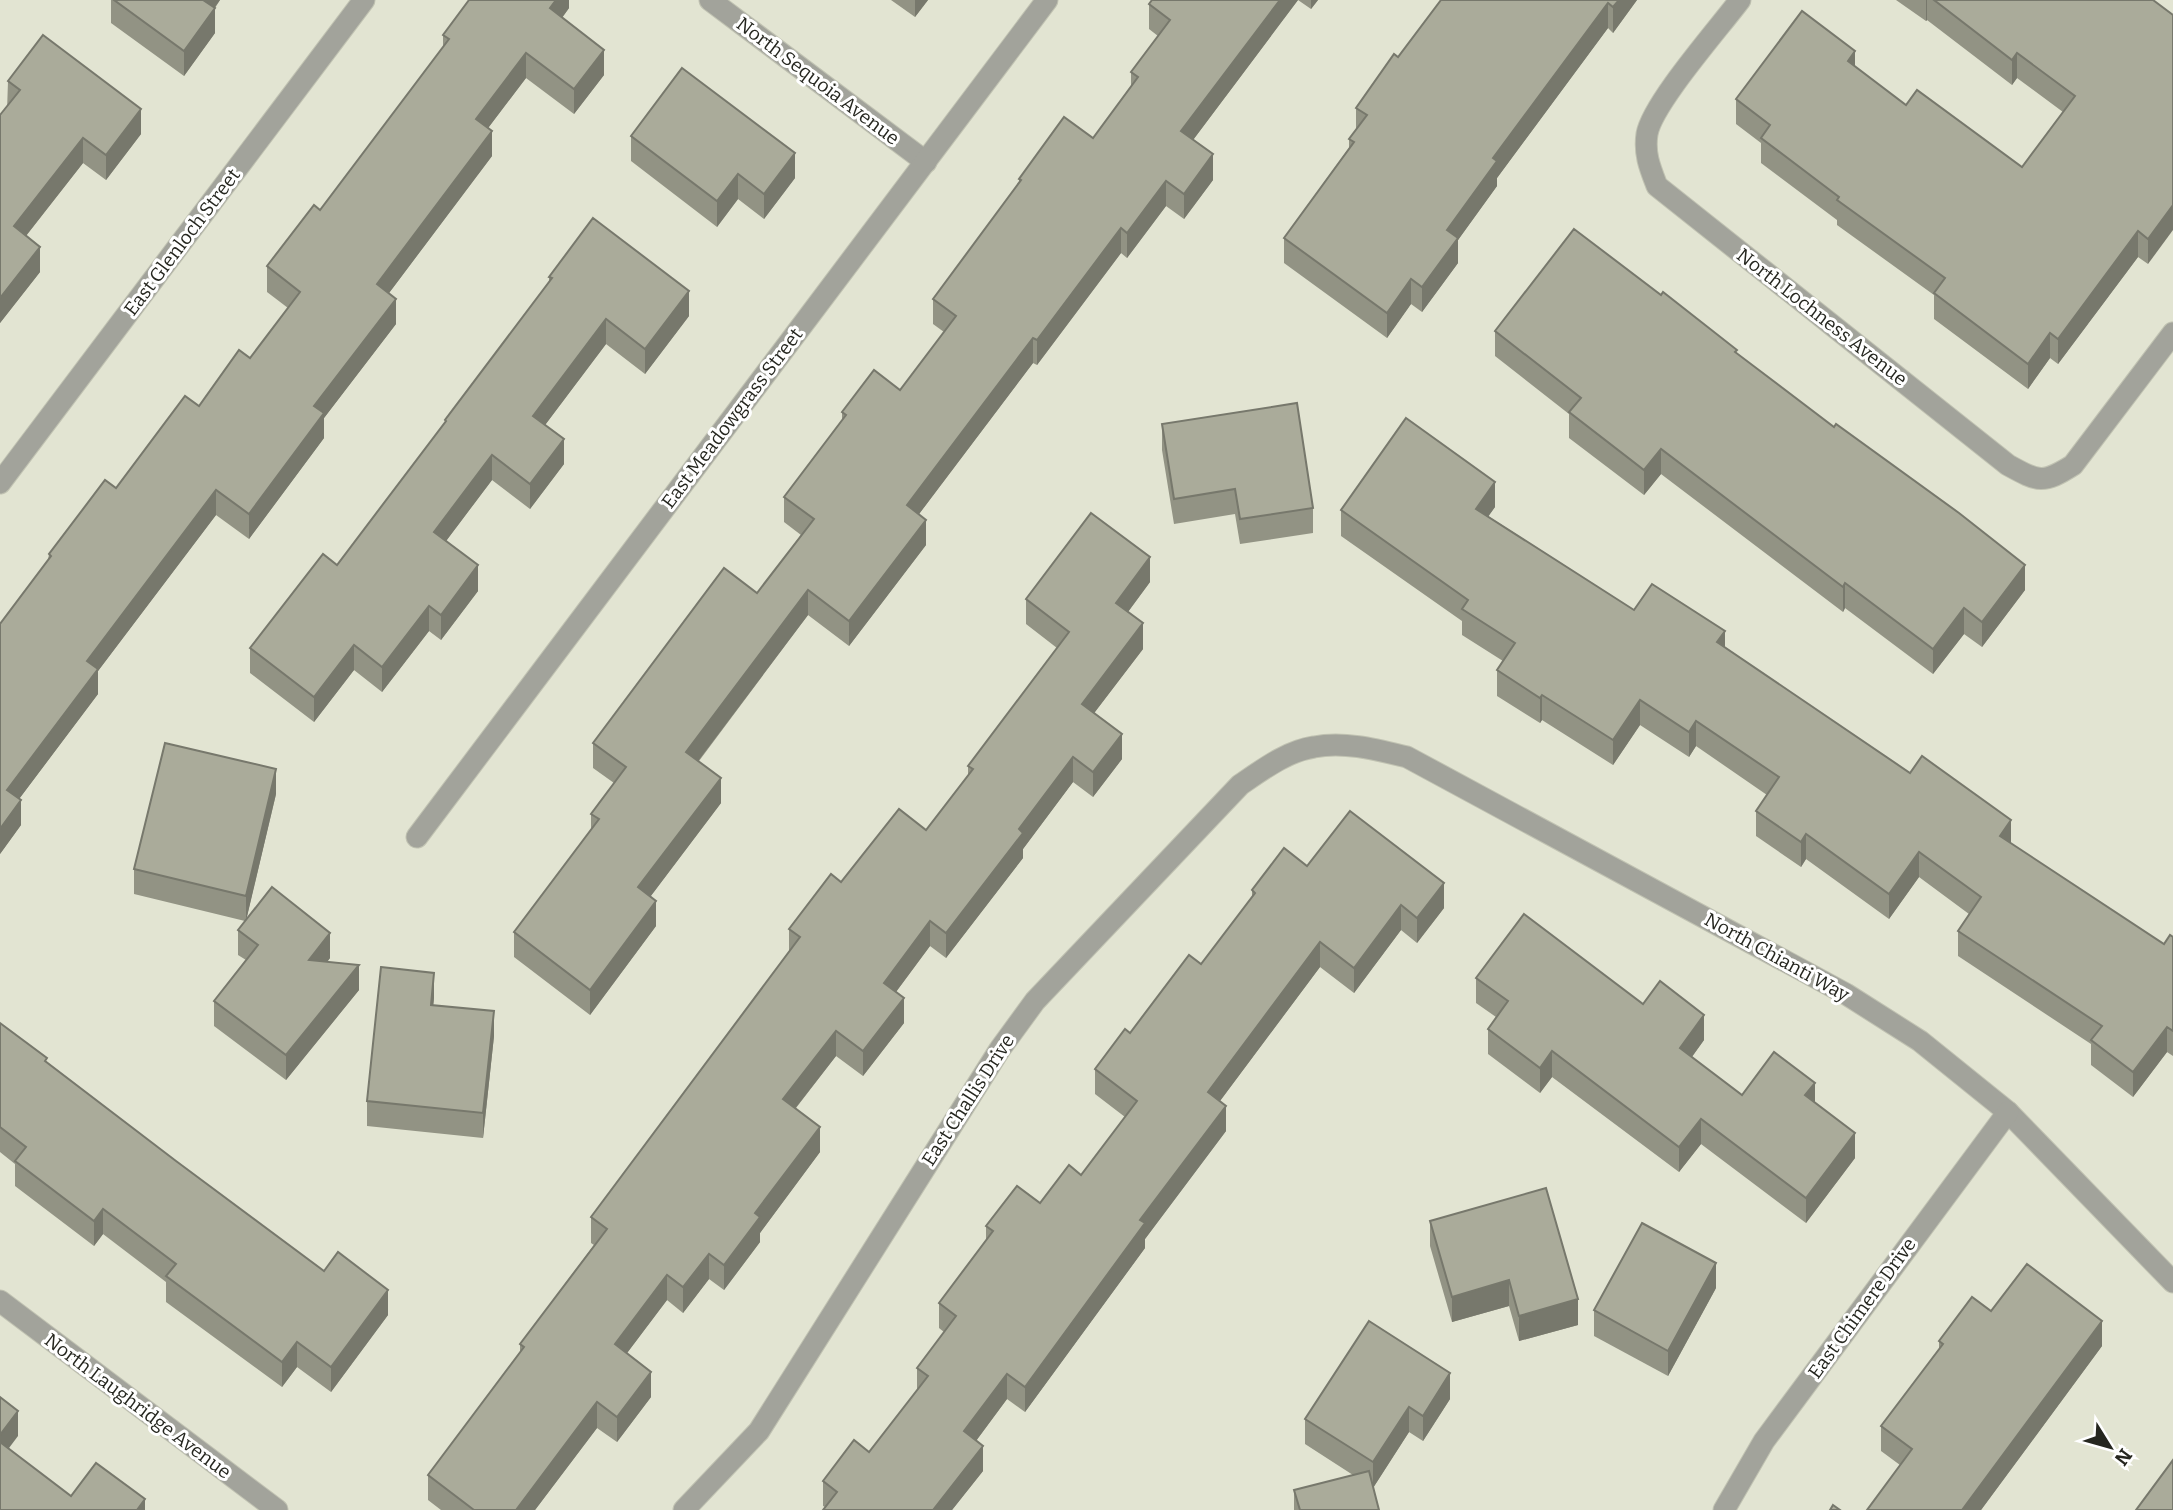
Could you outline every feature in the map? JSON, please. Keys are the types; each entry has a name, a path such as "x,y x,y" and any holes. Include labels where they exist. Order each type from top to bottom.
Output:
{"street":[{"name":"East Glenloch Street","path":"0,483 364,0"},
{"name":"North Sequoia Avenue","path":"710,0 926,162"},
{"name":"East Meadowgrass Street","path":"417,837 1048,0"},
{"name":"North Lochness Avenue","path":"1740,0 1660,104 1647,131 1646,160 1657,186 2008,465 2031,477 2050,479 2073,465 2173,332"},
{"name":"North Chianti Way","path":"1313,747 1364,747 1407,757 1846,994 1920,1041 2008,1112 2173,1282"},
{"name":"East Challis Drive","path":"684,1510 759,1431 1000,1049 1035,1001 1240,785 1273,763 1313,747"},
{"name":"East Chimere Drive","path":"1724,1510 1764,1441 2008,1112"},
{"name":"North Laughridge Avenue","path":"0,1301 277,1510"}],"building":[{"path":"114,0 203,0 215,8 184,51"},
{"path":"469,0 556,0 550,8 604,50 574,89 526,53 476,119 492,131 377,284 396,299 314,406 324,413 249,514 216,490 87,661 98,669 7,790 21,800 0,829 0,624 105,480 116,488 185,396 199,406 239,350 250,358 300,292 267,266 314,205 320,210 449,39 443,35"},
{"path":"1152,0 1280,0 1181,131 1213,154 1184,194 1166,181 1127,233 1121,228 1037,340 1033,338 907,505 926,520 849,621 808,590 686,752 721,778 638,887 656,901 590,990 514,932 599,819 591,814 626,767 593,743 724,568 757,593 814,519 784,497 846,415 842,412 874,370 900,390 956,316 933,299 1064,117 1093,138 1138,77 1131,72 1170,20 1149,4"},
{"path":"1441,0 1619,0 1613,7 1608,3 1493,158 1497,161 1447,230 1458,238 1422,287 1411,279 1387,313 1284,238 1354,142 1349,139 1367,115 1356,108 1394,54 1398,57"},
{"path":"1934,0 2153,0 2173,15 2173,205 2148,239 2138,231 2058,339 2050,333 2028,364 1934,293 1945,278 1837,200 1839,197 1761,138 1770,125 1736,99 1802,11 1855,51 1848,61 1906,105 1917,90 2022,167 2075,96 2017,53 2012,60"},
{"path":"43,35 141,109 106,155 83,138 14,226 40,247 0,298 0,115 20,90 8,81"},
{"path":"682,68 795,153 764,194 738,174 717,201 631,136"},
{"path":"593,218 689,291 645,349 606,319 533,416 564,439 530,484 492,455 434,532 478,565 441,615 429,606 382,667 354,645 314,697 250,648 323,554 337,565 552,278 549,277"},
{"path":"1574,229 1661,295 1663,292 1737,350 1735,352 1834,427 1836,424 1959,513 2025,565 1982,622 1964,608 1933,649 1845,583 1843,587 1661,449 1644,470 1569,412 1581,398 1495,331"},
{"path":"1297,403 1313,508 1240,519 1235,489 1174,499 1162,424"},
{"path":"1406,418 1495,482 1476,509 1634,610 1652,584 1725,631 1717,642 1910,773 1922,756 2011,820 2000,836 2164,944 2170,935 2173,937 2173,1031 2167,1027 2133,1072 2091,1040 2102,1026 1958,931 1981,897 1919,852 1889,894 1806,834 1801,842 1756,811 1779,777 1696,721 1689,732 1640,700 1613,740 1497,670 1515,643 1462,609 1468,600 1341,510"},
{"path":"1091,513 1150,557 1116,603 1143,623 1082,704 1122,734 1093,772 1073,757 1019,829 1023,833 946,933 930,921 884,983 904,998 863,1051 836,1031 783,1099 820,1127 755,1213 760,1217 724,1265 709,1254 683,1287 667,1275 615,1344 651,1372 617,1417 597,1402 516,1510 474,1510 428,1475 524,1347 520,1344 607,1229 591,1217 800,937 789,929 831,874 841,882 899,809 926,830 973,769 968,766 1069,632 1026,599"},
{"path":"165,743 276,769 246,896 134,869"},
{"path":"1350,811 1444,883 1417,918 1401,905 1354,968 1320,942 1208,1092 1226,1106 1140,1220 1145,1223 1025,1387 1007,1374 964,1431 983,1446 933,1510 823,1510 837,1492 823,1481 854,1440 869,1452 928,1376 917,1368 956,1316 939,1303 993,1231 986,1226 1017,1186 1040,1203 1069,1165 1081,1175 1137,1101 1095,1069 1125,1029 1130,1033 1189,955 1201,964 1255,893 1252,890 1284,848 1307,866"},
{"path":"272,887 330,933 309,960 359,965 286,1055 214,1001 258,945 238,930"},
{"path":"1524,914 1643,1004 1660,981 1704,1015 1680,1048 1742,1095 1774,1052 1815,1083 1805,1095 1855,1133 1806,1198 1701,1119 1679,1147 1552,1051 1540,1068 1488,1029 1508,1001 1476,978"},
{"path":"381,967 434,973 431,1005 494,1011 483,1113 367,1101"},
{"path":"0,1023 47,1058 45,1061 324,1271 338,1252 388,1290 331,1367 297,1342 282,1362 166,1276 176,1264 103,1209 94,1221 15,1161 26,1147 0,1127"},
{"path":"1546,1188 1578,1299 1519,1316 1509,1280 1452,1297 1430,1221"},
{"path":"1642,1223 1716,1263 1668,1351 1594,1310"},
{"path":"2027,1264 2102,1321 1962,1510 1867,1510 1912,1449 1881,1426 1943,1344 1939,1341 1972,1297 1991,1311"},
{"path":"1369,1321 1450,1373 1423,1416 1409,1407 1373,1462 1305,1419"},
{"path":"0,1397 18,1411 0,1435"},
{"path":"0,1442 71,1496 96,1463 145,1499 137,1510 0,1510"},
{"path":"2173,1460 2173,1510 2136,1510"},
{"path":"1369,1471 1379,1510 1300,1510 1294,1490"}]}
